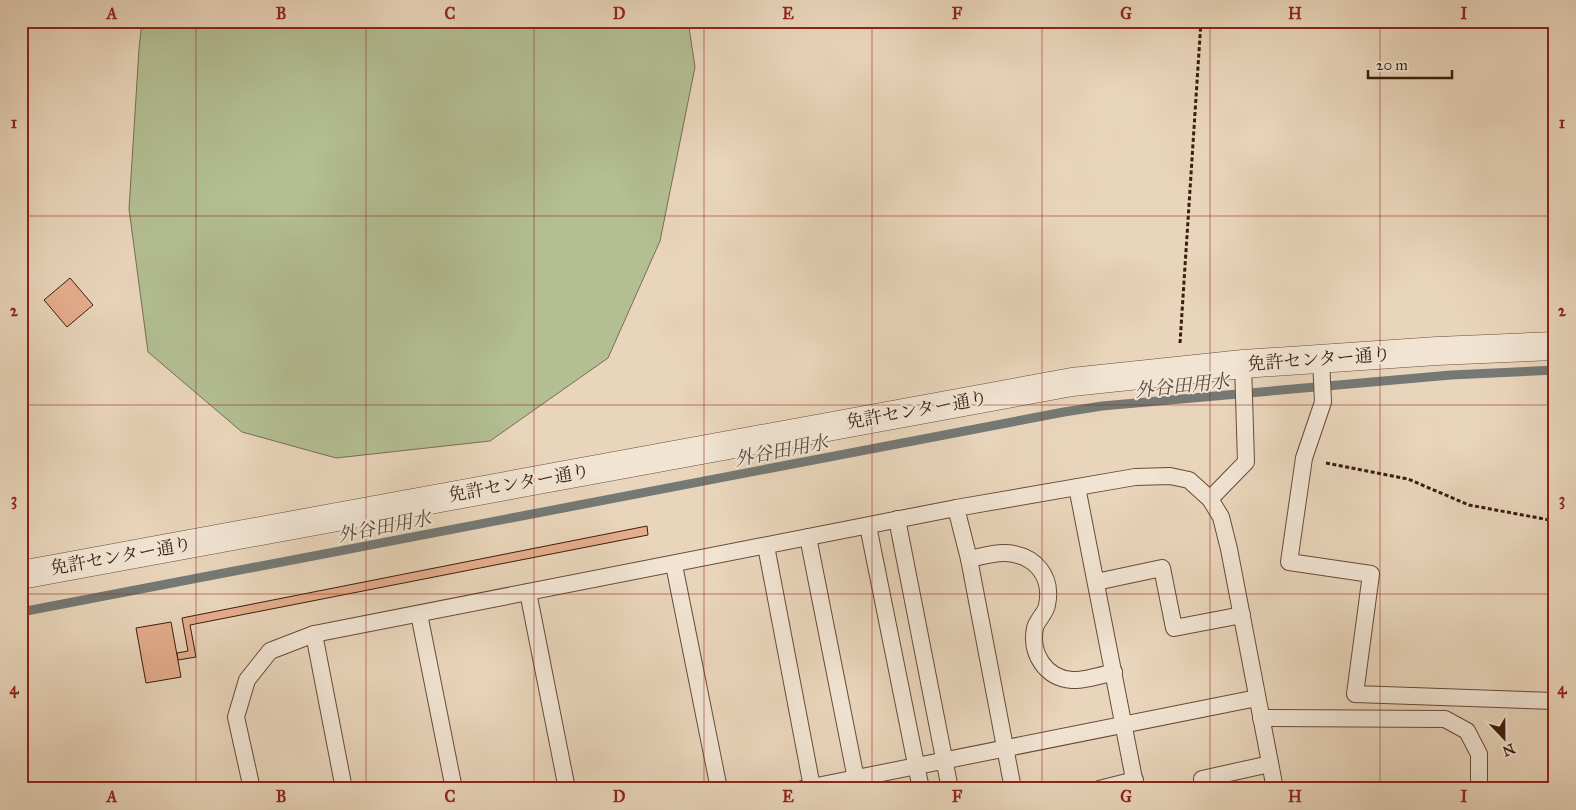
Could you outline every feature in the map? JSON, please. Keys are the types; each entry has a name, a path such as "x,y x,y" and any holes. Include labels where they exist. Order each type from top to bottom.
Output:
{"street":[{"name":"免許センター通り","path":"21,575 1072,382 1244,364 1437,351 1555,346"}],"lane":[{"path":"1321,360 1323,402 1304,458 1289,562 1371,574 1356,694 1555,701"},
{"path":"1210,498 1246,462 1244,364"},
{"path":"252,789 236,717 247,680 270,651 314,634 674,565 956,508 1135,477 1170,476 1189,480 1210,498 1220,517 1229,549 1275,789"},
{"path":"1077,487 1136,785 1099,789"},
{"path":"956,508 969,559 1012,789"},
{"path":"897,519 950,789"},
{"path":"868,526 921,789"},
{"path":"808,537 857,783"},
{"path":"766,546 807,788 857,783 916,766 1257,698"},
{"path":"969,559 1005,553 1024,556 1039,567 1049,586 1048,600 1047,607 1036,625 1033,642 1038,659 1051,674 1072,680 1114,672"},
{"path":"674,565 719,789"},
{"path":"1096,582 1162,568 1174,628 1242,615"},
{"path":"528,592 567,789"},
{"path":"419,614 454,789"},
{"path":"314,634 344,789"},
{"path":"1261,718 1445,719 1467,731 1479,754 1479,789"},
{"path":"1204,789 1202,779 1270,764"}],"path":[{"path":"1178,371 1201,21"},
{"path":"1304,458 1408,479 1469,505 1555,521"}],"green space":[{"path":"142,21 688,21 695,67 660,241 608,358 490,441 336,458 242,432 148,352 129,209"}],"building":[{"path":"70,278 93,305 67,327 44,300"},
{"path":"647,526 648,535 190,625 196,657 178,660 177,653 188,651 182,618"},
{"path":"171,622 181,677 146,683 136,628"}],"waterway":[{"name":"外谷田用水","path":"21,612 1102,406 1451,375 1555,370"}]}
